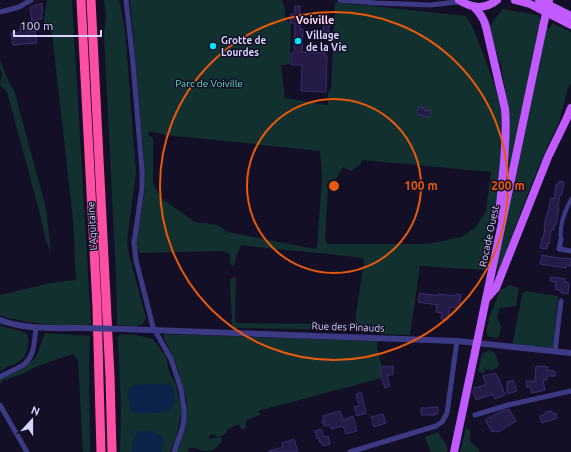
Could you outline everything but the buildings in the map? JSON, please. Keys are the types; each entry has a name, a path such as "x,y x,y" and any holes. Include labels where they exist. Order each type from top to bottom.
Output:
{"highway":[{"name":"L'Aquitaine","path":"81,0 97,307 101,452"},
{"name":"L'Aquitaine","path":"91,0 110,377 112,452"}],"main road":[{"path":"474,7 488,5 497,0"},
{"path":"515,0 530,4 571,25"},
{"path":"539,0 571,16"},
{"name":"Rocade Ouest","path":"454,452 549,0"},
{"path":"462,2 474,7 481,14 486,27 505,109 506,130 500,206 495,236 494,264"},
{"path":"486,299 496,288 545,165 571,108"}],"street":[{"path":"0,12 19,7 31,0"},
{"path":"126,0 142,171 142,188 134,243 136,260 153,328 171,359 184,402 182,429 174,452"},
{"path":"340,0 431,5 440,2 462,2"},
{"path":"571,199 562,219 559,249 571,251"},
{"path":"556,351 560,301"},
{"name":"Rue des Pinauds","path":"0,320 36,328 123,329 457,341 571,353"},
{"path":"0,377 22,365 29,359 33,351 36,328"},
{"path":"350,452 436,426 442,422 447,413 457,341"},
{"path":"475,415 508,405 571,391"},
{"path":"0,405 27,452"}],"green space":[{"path":"47,0 72,0 91,324 68,327 28,322 0,315 0,295 50,283 76,280 73,220 52,33 43,26"},
{"path":"104,0 119,0 125,29 136,173 127,241 129,255 146,318 143,324 137,326 117,325 116,275 104,36 106,17"},
{"name":"Parc de Voiville","path":"130,0 282,0 285,9 285,18 291,25 290,64 281,65 285,98 328,105 328,92 331,90 335,2 466,16 474,30 495,86 502,113 498,210 485,270 420,266 410,335 380,334 359,330 234,328 232,325 230,280 233,277 236,278 236,323 350,324 355,322 364,261 362,258 241,245 234,266 230,264 230,254 224,251 140,253 136,242 145,189","holes":["149,131 166,135 320,151 322,178 317,247 315,249 227,232 218,225 195,222 161,198 153,183 153,138 148,135","362,160 491,172 486,211 476,227 461,237 428,244 328,244 325,240 329,185 335,181 343,167 351,171 361,164"]},
{"path":"502,9 537,15 550,29 552,23 571,32 571,83 568,88 559,122 540,163 498,273 510,120 501,65 495,49 490,26"},
{"path":"0,60 9,83 14,90 46,208 51,253 46,241 7,92 0,85 2,72 0,70"},
{"path":"510,285 519,288 516,306 500,308 497,317 501,326 499,338 489,337 486,333 489,318 500,290"},
{"path":"526,291 558,297 552,348 513,344 522,295"},
{"path":"0,326 21,331 28,335 28,347 25,355 20,361 0,371"},
{"path":"45,333 90,336 90,452 83,452 78,360 73,354 35,367 23,374 3,380 0,385 0,381 3,377 21,370 36,357"},
{"path":"120,334 136,335 153,339 166,357 170,374 176,384 182,411 176,438 170,452 120,452 121,408 118,338"},
{"path":"165,334 378,341 377,347 381,363 382,378 258,411 260,415 247,420 245,428 242,430 239,424 228,429 225,434 217,437 213,434 209,436 209,439 221,437 222,441 213,450 205,451 189,448 188,452 176,452 184,430 187,401 175,361 164,338"},
{"path":"489,350 495,353 499,365 497,368 490,371 485,368 484,374 478,371 482,354"},
{"path":"466,427 470,431 470,442 478,448 480,452 460,452"},
{"path":"438,432 448,448 447,452 431,452 425,437"}],"water":[{"path":"147,384 170,385 173,388 175,396 174,406 164,412 138,413 131,411 129,406 128,390 134,386"},
{"path":"140,431 154,432 162,436 164,443 161,448 162,452 132,452 134,437"}],"place":[{"name":"Village de la Vie","path":"298,41"},
{"name":"Grotte de Lourdes","path":"213,46"}],"district":[{"name":"Voiville","path":"315,20"}]}
